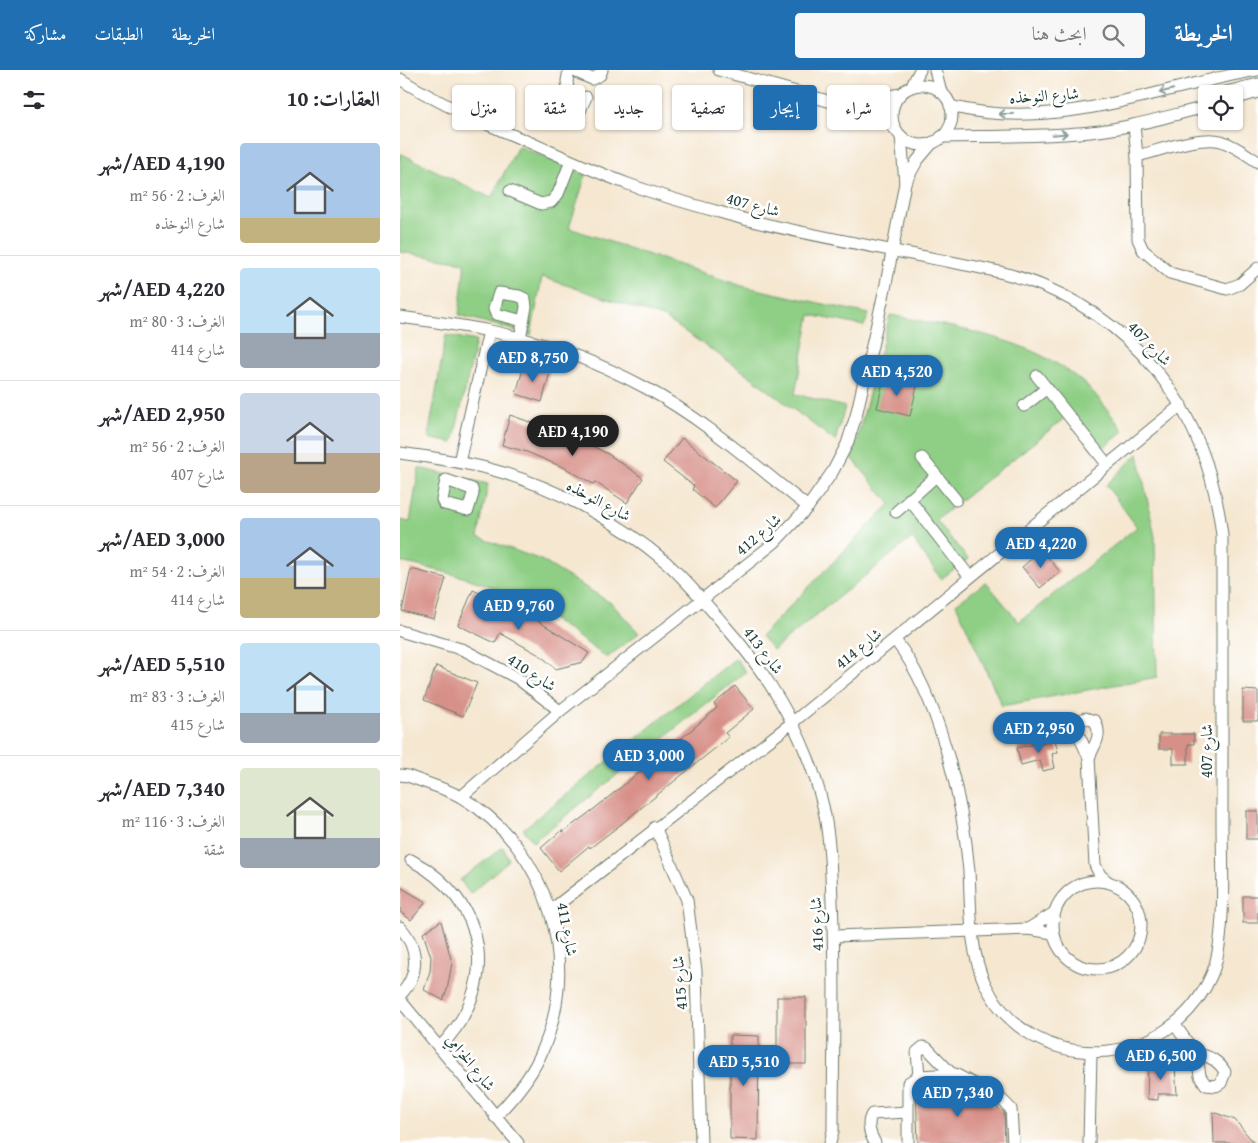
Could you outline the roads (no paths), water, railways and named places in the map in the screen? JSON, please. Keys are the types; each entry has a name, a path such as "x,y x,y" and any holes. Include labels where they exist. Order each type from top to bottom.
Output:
{"street":[{"path":"586,97 579,113 566,108 569,97 566,81 571,70 592,79 600,75 602,70"},
{"path":"721,70 772,85"},
{"path":"899,133 893,120 893,109 901,94 911,87 920,70"},
{"path":"935,70 941,92 950,106 949,126 937,140"},
{"name":"شارع النوخذه","path":"950,106 975,112 1001,115 1067,111 1138,98 1233,72 1257,70"},
{"name":"شارع 407","path":"400,79 482,122 628,184 699,206 778,227 1010,275 1043,286 1080,304 1135,346 1166,383 1181,405 1203,448 1215,492 1222,534 1222,884 1216,964 1203,992 1175,1025 1138,1045 1091,1053 1073,1051 1046,1042 1010,1017 997,1003 980,973 972,931 964,830 947,756 918,676 911,661 895,640"},
{"path":"1243,88 1258,84"},
{"path":"911,87 927,85 941,92"},
{"path":"817,96 856,100 901,94"},
{"path":"817,98 863,111 886,121 899,133 919,144 937,140 1047,136 1134,125 1198,109"},
{"path":"1134,125 1137,156 1138,239 1143,250 1170,272 1227,289 1240,284 1258,268"},
{"name":"شارع 412","path":"461,797 560,711 774,544 808,507 833,471 847,444 856,416 892,250 905,182 899,133"},
{"name":"شارع 412","path":"905,182 917,161 937,140"},
{"path":"1137,156 1200,141 1219,140 1233,146 1258,162"},
{"path":"510,191 541,204 551,202 558,194 571,161"},
{"path":"400,317 489,331 520,338 582,360 646,388 694,417 808,507"},
{"path":"520,338 523,322"},
{"path":"446,480 454,461 489,331"},
{"path":"1037,376 1108,464"},
{"path":"1024,406 1047,388"},
{"name":"شارع 414","path":"550,910 793,722 895,640 969,576 1181,405"},
{"name":"شارع النوخذه","path":"400,453 454,461 519,479 600,516 667,564 703,600"},
{"path":"922,458 956,500"},
{"path":"896,512 909,498 936,476"},
{"path":"909,498 969,576"},
{"name":"شارع 413","path":"703,600 741,644 793,722"},
{"name":"شارع 410","path":"400,631 464,650 517,678 560,711"},
{"name":"شارع 416","path":"793,722 823,808 831,872 834,936 833,1131 830,1143"},
{"path":"1088,758 1095,865 1100,875 1128,894 1140,915 1139,938 1127,958 1106,969 1083,967 1063,954 1053,933 1054,913 1064,896 1080,884 1095,865"},
{"name":"شارع 411","path":"400,775 408,776 461,797 500,827 530,865 550,910 558,947 560,984 553,1022 540,1057 520,1090 495,1117"},
{"name":"شارع 415","path":"655,827 687,900 696,971 701,1143"},
{"path":"411,860 428,869 453,892 466,911 478,947 477,984 472,1002 464,1020 439,1048"},
{"path":"1080,884 1108,882"},
{"path":"1028,929 1054,913"},
{"path":"400,927 408,936 414,950 415,963 413,976 400,995"},
{"path":"834,936 1028,929 1053,933"},
{"name":"شارع الخزامي","path":"400,1000 518,1143"},
{"path":"1175,1025 1196,1056"},
{"path":"919,1076 917,1052 923,1047 927,1048 950,1072 990,1092 1011,1109 1013,1143"},
{"path":"1089,1143 1091,1053"},
{"path":"908,1143 908,1083 919,1076 950,1072"},
{"path":"875,1143 870,1134 869,1119 872,1114 907,1112"},
{"name":"شارع 416","path":"833,1131 839,1143"}]}
